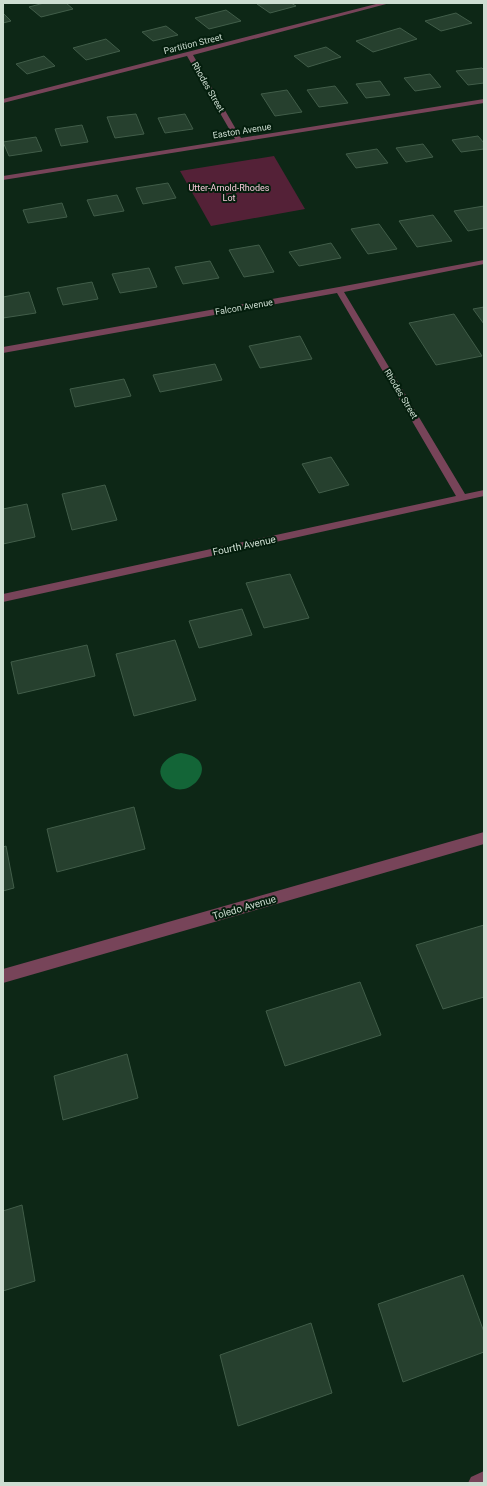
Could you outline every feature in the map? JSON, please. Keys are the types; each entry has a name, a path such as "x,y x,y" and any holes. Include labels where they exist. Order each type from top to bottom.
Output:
{"street":[{"name":"Partition Street","path":"3,101 387,3"},
{"name":"Rhodes Street","path":"189,54 239,140"},
{"name":"Easton Avenue","path":"3,178 484,101"},
{"name":"Falcon Avenue","path":"3,350 339,290 484,262"},
{"name":"Rhodes Street","path":"339,290 462,498"},
{"name":"Fourth Avenue","path":"3,598 484,493"},
{"name":"Toledo Avenue","path":"3,976 484,838"},
{"path":"477,1483 484,1480"}],"green space":[{"name":"Utter-Arnold-Rhodes Lot","path":"274,156 305,209 211,226 180,171"}],"shaded area":[{"path":"181,753 194,757 201,764 202,772 198,780 191,786 182,789 173,788 164,781 160,771 167,759"}],"building":[{"path":"44,3 66,3 73,9 41,17 29,7"},
{"path":"291,3 296,6 270,13 257,4"},
{"path":"226,10 241,21 209,29 195,18"},
{"path":"3,13 11,21 3,23"},
{"path":"456,13 472,23 441,31 425,21"},
{"path":"166,26 178,35 153,41 142,32"},
{"path":"400,28 417,39 373,52 356,41"},
{"path":"106,39 120,51 86,60 73,48"},
{"path":"326,47 341,57 308,67 294,56"},
{"path":"44,56 55,66 27,74 16,64"},
{"path":"482,68 484,70 484,83 468,85 456,71"},
{"path":"430,74 441,87 415,91 404,78"},
{"path":"380,81 390,95 366,98 356,84"},
{"path":"335,86 348,103 319,107 307,90"},
{"path":"287,90 302,112 275,116 261,94"},
{"path":"136,114 144,134 115,138 107,117"},
{"path":"185,114 193,129 165,133 158,118"},
{"path":"82,125 88,142 61,146 55,129"},
{"path":"478,136 484,143 484,149 461,152 452,140"},
{"path":"36,137 42,151 9,156 3,142"},
{"path":"423,144 433,157 406,162 396,148"},
{"path":"377,149 388,163 356,168 346,154"},
{"path":"168,183 176,198 143,204 136,188"},
{"path":"117,195 124,211 94,216 87,200"},
{"path":"62,203 67,217 28,223 23,210"},
{"path":"484,206 484,228 468,231 454,211"},
{"path":"433,215 452,241 417,247 399,221"},
{"path":"379,224 397,249 368,254 351,229"},
{"path":"331,243 341,258 299,266 289,252"},
{"path":"259,245 274,272 244,277 229,250"},
{"path":"210,261 219,278 183,284 175,267"},
{"path":"149,268 157,287 120,293 112,274"},
{"path":"92,282 98,299 63,305 57,288"},
{"path":"29,292 36,313 3,318 3,297"},
{"path":"484,307 484,324 473,309"},
{"path":"454,314 482,356 436,365 409,323"},
{"path":"300,336 312,359 260,368 249,346"},
{"path":"215,364 222,380 160,392 153,375"},
{"path":"124,379 131,396 75,407 70,389"},
{"path":"331,457 349,485 319,493 302,464"},
{"path":"105,485 117,520 72,530 62,494"},
{"path":"27,504 35,537 3,544 3,509"},
{"path":"290,574 309,618 264,628 246,583"},
{"path":"242,609 252,635 199,648 189,621"},
{"path":"175,640 196,700 134,716 116,654"},
{"path":"87,645 95,676 18,694 11,662"},
{"path":"134,807 145,849 57,872 47,829"},
{"path":"6,846 14,888 3,891 3,847"},
{"path":"484,925 484,997 443,1009 416,945"},
{"path":"360,982 381,1035 285,1066 266,1011"},
{"path":"127,1054 138,1098 63,1120 54,1076"},
{"path":"22,1205 35,1281 3,1291 3,1211"},
{"path":"463,1275 484,1332 484,1352 403,1382 378,1304"},
{"path":"311,1323 332,1393 238,1426 220,1355"}]}
